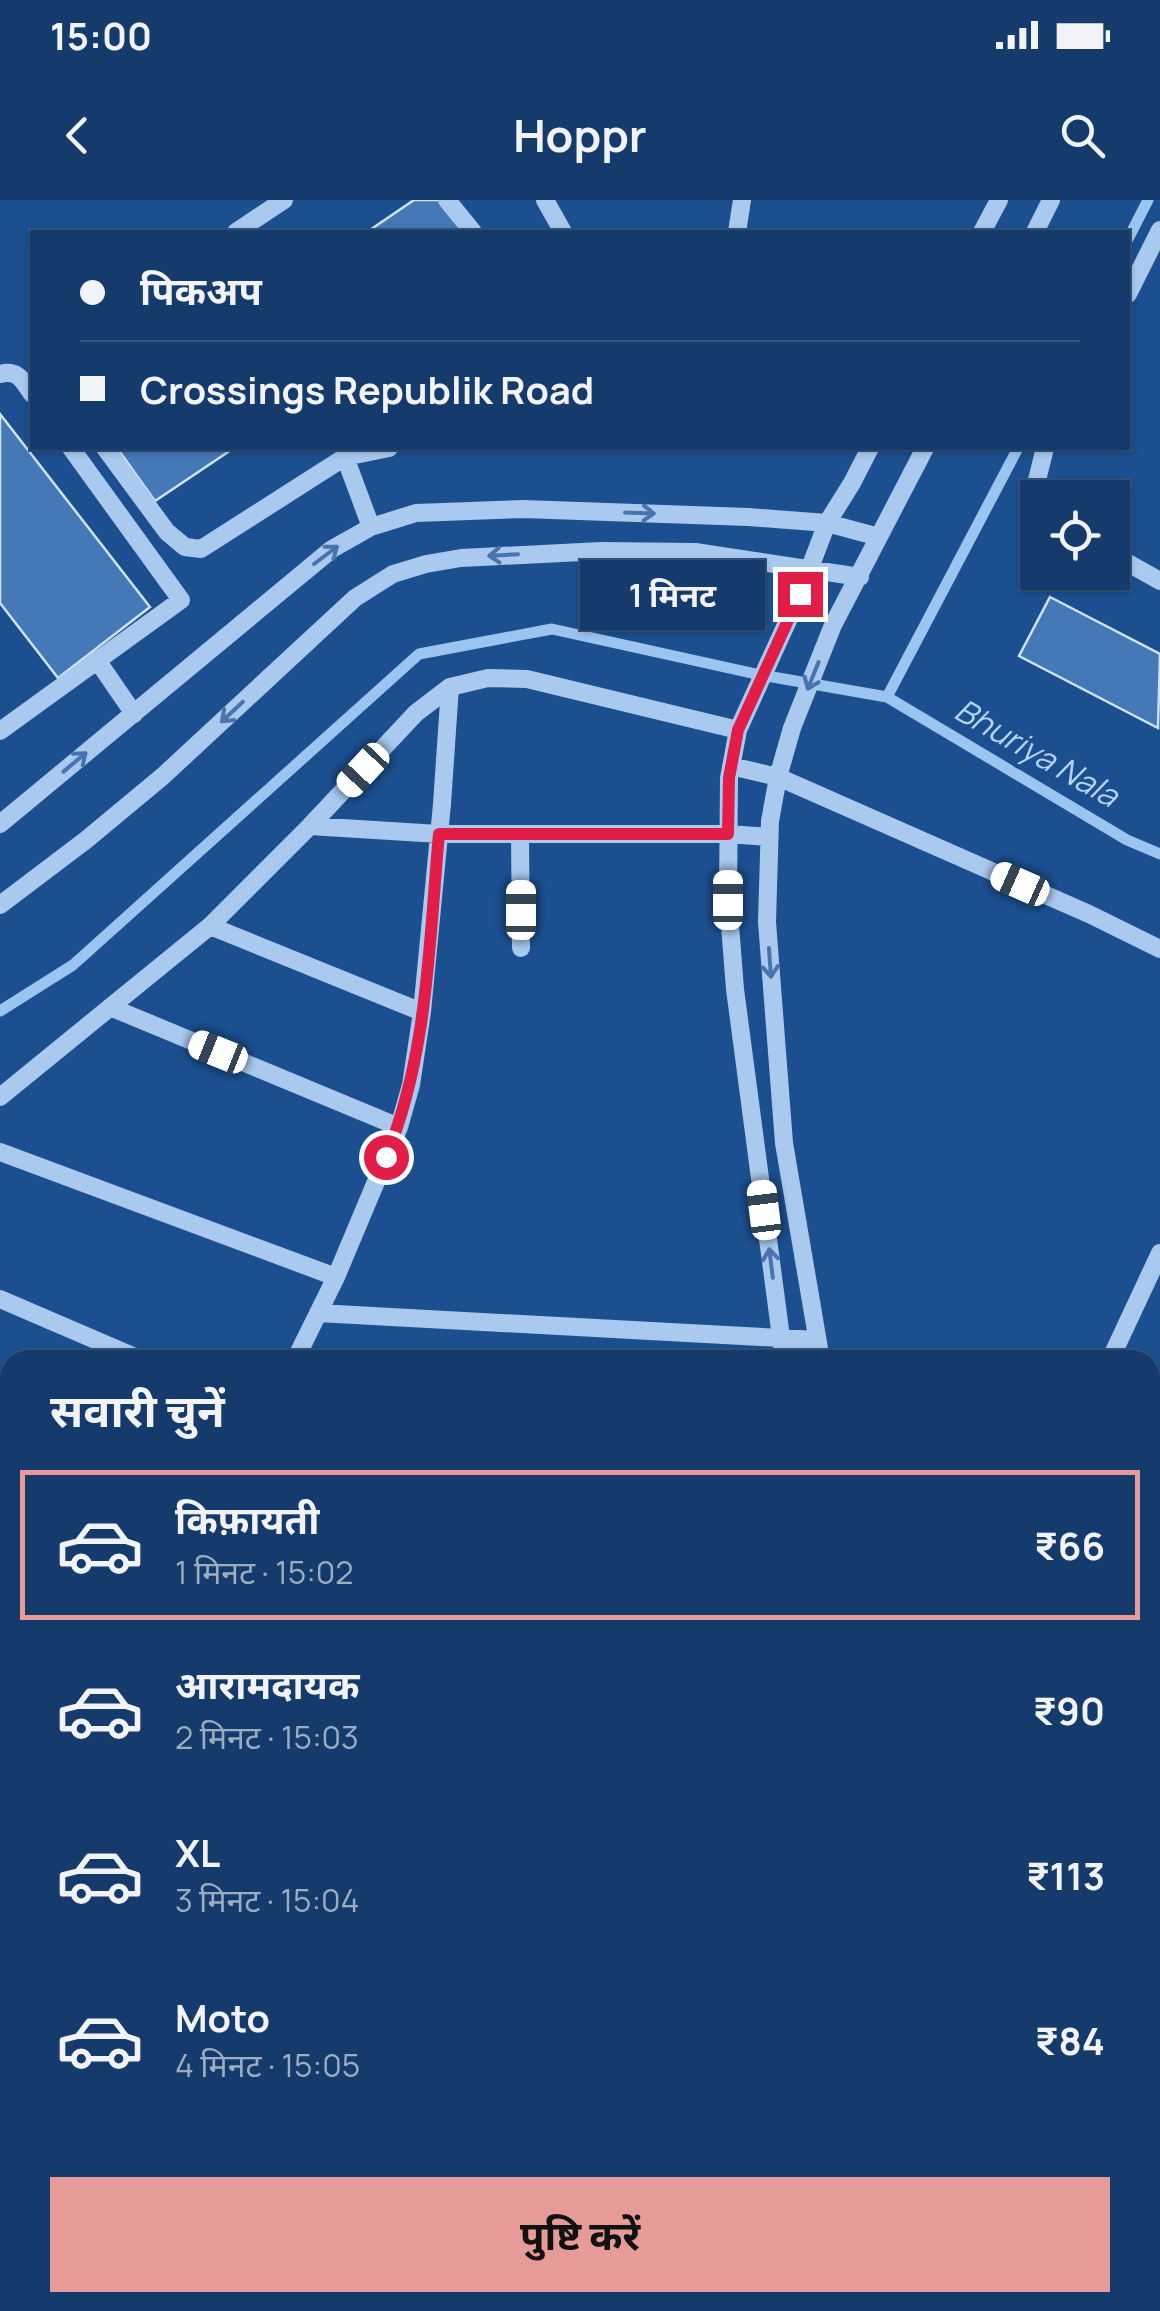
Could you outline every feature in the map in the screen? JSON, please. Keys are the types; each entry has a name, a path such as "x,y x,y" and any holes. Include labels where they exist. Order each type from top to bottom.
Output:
{"street":[{"path":"239,230 284,200"},
{"path":"447,200 471,230"},
{"path":"545,200 562,230"},
{"path":"738,230 742,200"},
{"path":"983,230 999,200"},
{"path":"1036,230 1051,200"},
{"path":"1130,290 1160,230"},
{"path":"0,374 13,372 30,391"},
{"path":"0,731 181,600 72,450"},
{"path":"106,450 167,532 185,547 201,549 345,457 379,450"},
{"path":"782,1350 736,988 728,900 729,778 738,730 748,706 795,605 827,523 869,450"},
{"path":"819,1350 784,1143 767,922 770,821 792,728 834,625 924,450"},
{"path":"1037,480 1044,450"},
{"path":"345,457 371,527"},
{"path":"0,796 6,819 332,549 371,527 416,513 523,509 748,517 827,523 880,537"},
{"path":"0,904 163,776 355,598 393,574 460,558 601,551 695,552 860,576"},
{"path":"1130,564 1160,581"},
{"path":"97,660 134,714"},
{"path":"0,1097 210,926 416,713 450,687 488,678 527,679 738,730"},
{"path":"300,1350 336,1277 399,1127 411,1086 422,1012 450,687"},
{"path":"731,766 778,777 1160,949"},
{"path":"310,826 439,834 769,837"},
{"path":"520,834 521,948"},
{"path":"210,926 422,1012"},
{"path":"110,1008 399,1127"},
{"path":"0,1152 336,1277"},
{"path":"1115,1350 1160,1253"},
{"path":"0,1299 119,1350"},
{"path":"318,1313 817,1340"}],"building":[{"path":"414,200 442,200 461,228 458,230 370,230"},
{"path":"0,414 150,607 58,678 0,603"},
{"path":"118,450 231,450 155,501"},
{"path":"1050,597 1160,654 1158,728 1019,656"}],"waterway":[{"path":"1130,235 1148,200"},
{"path":"887,697 1017,450"},
{"name":"Bhuriya Nala","path":"0,1011 73,965 419,654 552,629 756,674 887,697 1127,840 1160,854"}],"route":[{"path":"386,1157 411,1086 439,834 728,834 729,778 738,730 800,594"}]}
